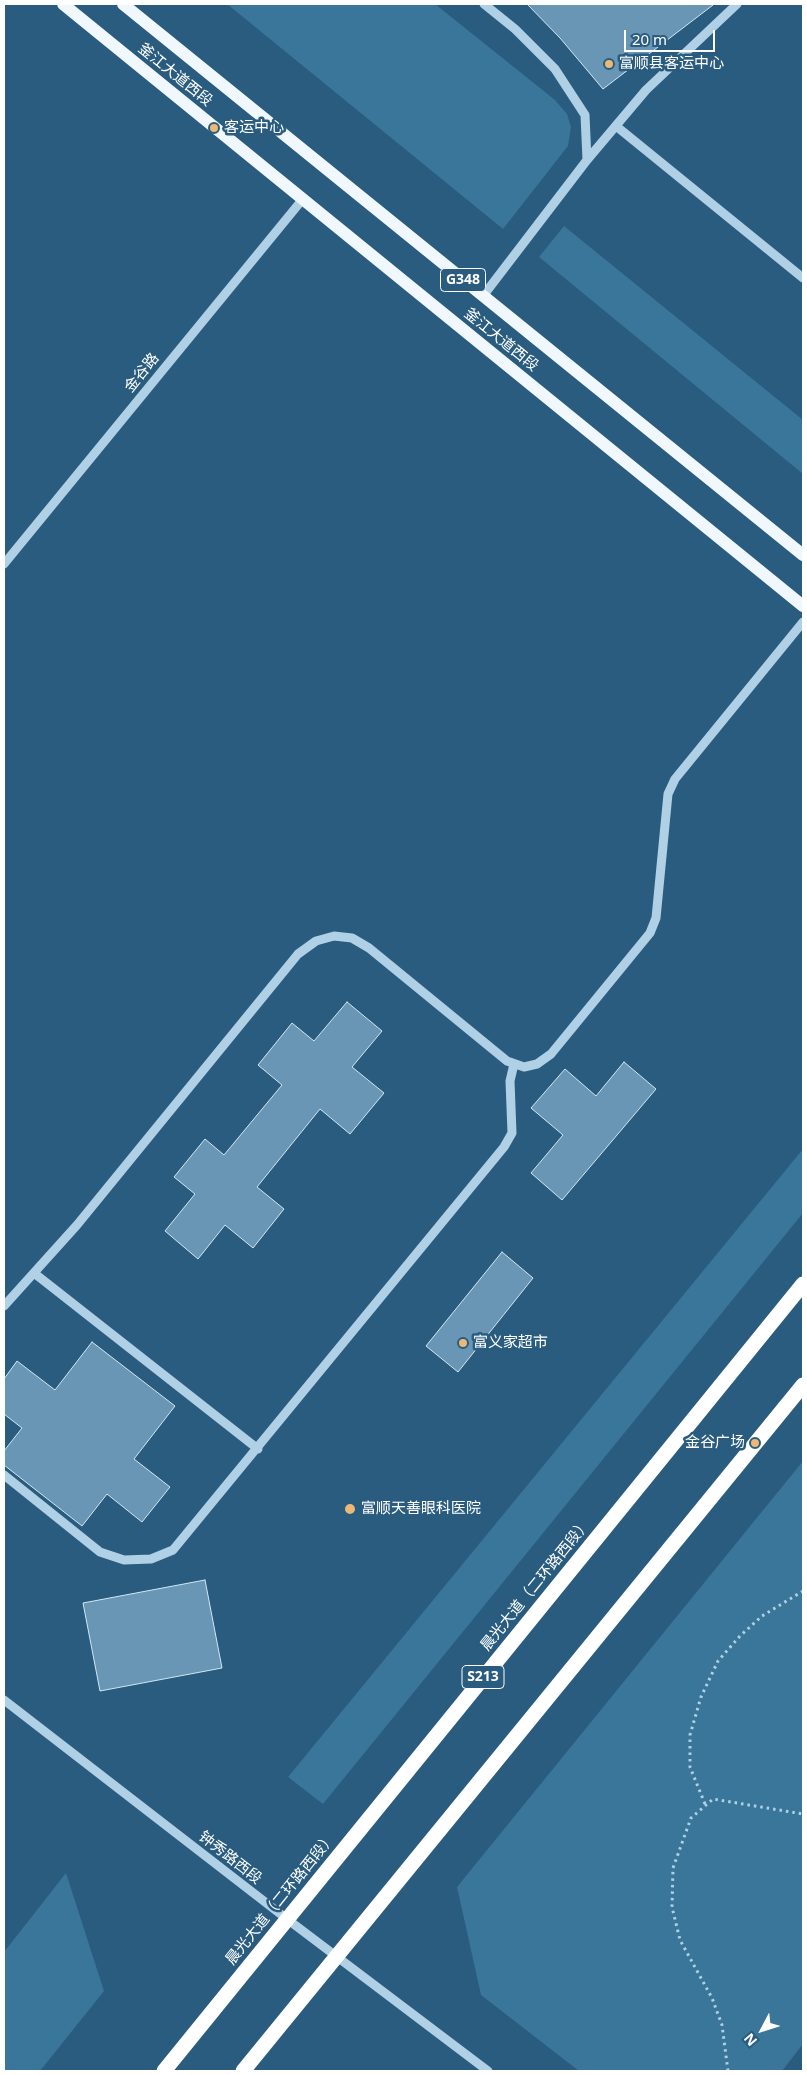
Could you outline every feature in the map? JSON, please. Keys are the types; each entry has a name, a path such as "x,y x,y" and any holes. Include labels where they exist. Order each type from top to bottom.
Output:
{"highway":[{"name":"晨光大道（二环路西段）","path":"164,2071 803,1284"},
{"path":"243,2071 803,1385"}],"main road":[{"name":"釜江大道西段","path":"63,4 803,606"},
{"name":"釜江大道西段","path":"125,4 803,555"}],"street":[{"path":"484,4 515,29 554,69 585,114 586,160"},
{"path":"483,296 586,160 646,90 737,4"},
{"path":"616,126 803,278"},
{"name":"金谷路","path":"4,564 302,200"},
{"path":"4,1306 78,1225 298,954 316,941 334,936 352,938 369,948 507,1061 524,1067 537,1064 551,1054 650,933 656,918 668,794 675,779 803,622"},
{"path":"4,1475 100,1552 124,1560 151,1559 174,1550 504,1147 512,1133 510,1081 514,1064"},
{"path":"34,1273 258,1449"},
{"name":"钟秀路西段","path":"4,1700 336,1957 488,2071"}],"path":[{"path":"705,1804 690,1767 690,1735 701,1697 709,1679 718,1662 740,1636 762,1616 803,1590"},
{"path":"728,2071 722,2025 712,1998 680,1940 672,1907 674,1868 691,1818 713,1799 803,1814"}],"shaded area":[{"path":"227,4 435,4 555,100 567,114 571,127 568,146 503,229"},
{"path":"564,226 803,420 803,474 539,257"},
{"path":"803,1149 803,1213 323,1804 288,1777"},
{"path":"803,1461 803,2044 782,2071 579,2071 481,1995 457,1887"},
{"path":"66,1873 104,1991 40,2071 4,2071 4,1952"}],"building":[{"name":"富顺县客运中心","path":"527,4 713,5 603,89 560,38"},
{"path":"347,1002 382,1031 352,1067 384,1093 350,1134 320,1109 257,1187 284,1209 253,1248 225,1225 198,1259 165,1231 195,1194 174,1177 205,1139 224,1155 282,1085 258,1065 292,1023 314,1041"},
{"path":"624,1062 656,1089 562,1200 531,1173 563,1135 531,1108 565,1069 596,1096"},
{"path":"502,1252 533,1278 458,1372 426,1346"},
{"path":"92,1342 175,1406 134,1459 170,1487 142,1522 107,1494 82,1526 4,1465 4,1451 22,1428 4,1414 4,1379 17,1361 55,1390"},
{"path":"205,1580 222,1668 100,1691 83,1603"}],"place":[{"name":"富顺县客运中心","path":"609,64"},
{"name":"客运中心","path":"214,128"},
{"name":"富义家超市","path":"463,1343"},
{"name":"金谷广场","path":"755,1443"},
{"name":"富顺天善眼科医院","path":"350,1509"}]}
